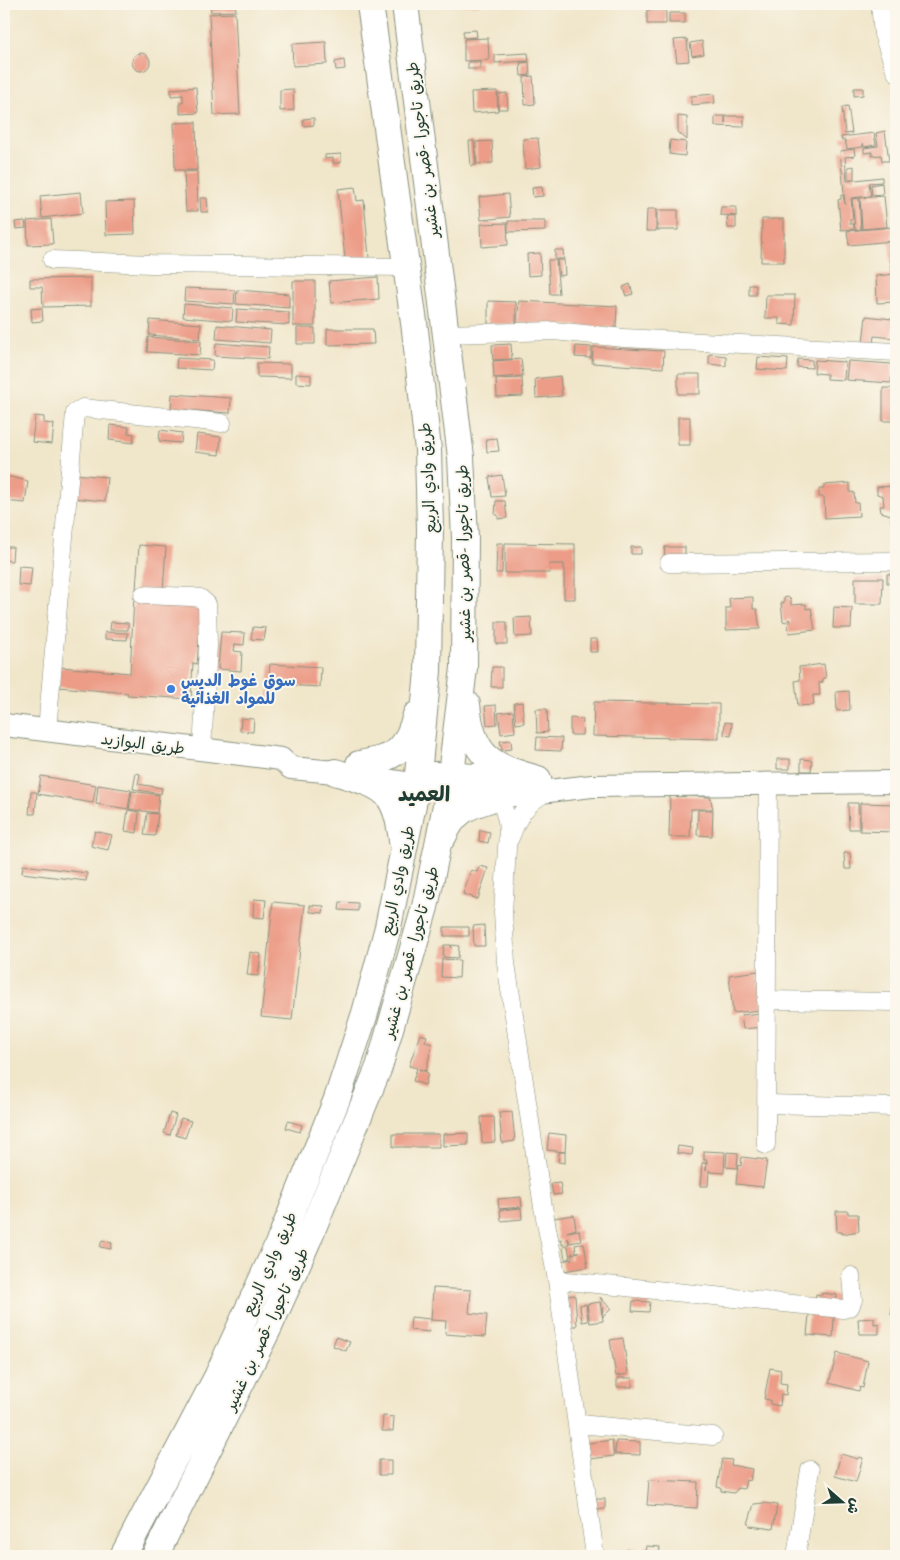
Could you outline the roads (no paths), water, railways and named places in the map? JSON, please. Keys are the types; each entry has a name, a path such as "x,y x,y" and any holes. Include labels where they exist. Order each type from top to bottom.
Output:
{"highway":[{"name":"طريق وادي الربيع","path":"123,1556 216,1377 280,1240 337,1099 365,1013 404,857 418,778 428,671 430,529 428,450 406,266 370,4"},
{"name":"طريق تاجورا -قصر بن غشير","path":"155,1556 269,1327 312,1231 372,1084 426,907 450,783 464,668 465,538 461,466 405,4"},
{"path":"397,207 428,206"},
{"path":"464,668 470,727 477,746 490,761 498,766 543,785"},
{"path":"347,768 388,758 406,743 428,671"},
{"path":"347,768 377,786 390,797 398,812 404,857"},
{"path":"436,851 449,824 461,810 498,797"}],"main road":[{"name":"طريق البوازيد","path":"4,725 281,759 293,754 347,768 450,783"},
{"path":"450,783 592,786 768,782 896,782"},
{"path":"450,783 498,797 543,785"}],"street":[{"path":"880,4 883,34 896,72"},
{"path":"52,260 151,264 406,266"},
{"path":"446,334 554,331 624,338 896,352"},
{"path":"47,730 75,413 83,408 222,423"},
{"path":"669,563 896,561"},
{"path":"143,595 200,598 207,604 208,646 202,750"},
{"path":"766,1145 768,782"},
{"path":"508,845 521,811 543,785"},
{"path":"498,797 507,820 508,845 503,912 506,963 543,1207 557,1280 595,1556"},
{"path":"766,1000 896,1002"},
{"path":"766,1104 896,1106"},
{"path":"557,1280 843,1310 850,1307 854,1300 851,1276"},
{"path":"578,1424 713,1436"},
{"path":"796,1556 810,1470"}],"place":[{"name":"سوق غوط الديس للمواد الغذائية","path":"171,689"}],"district":[{"name":"العميد","path":"424,794"}]}
